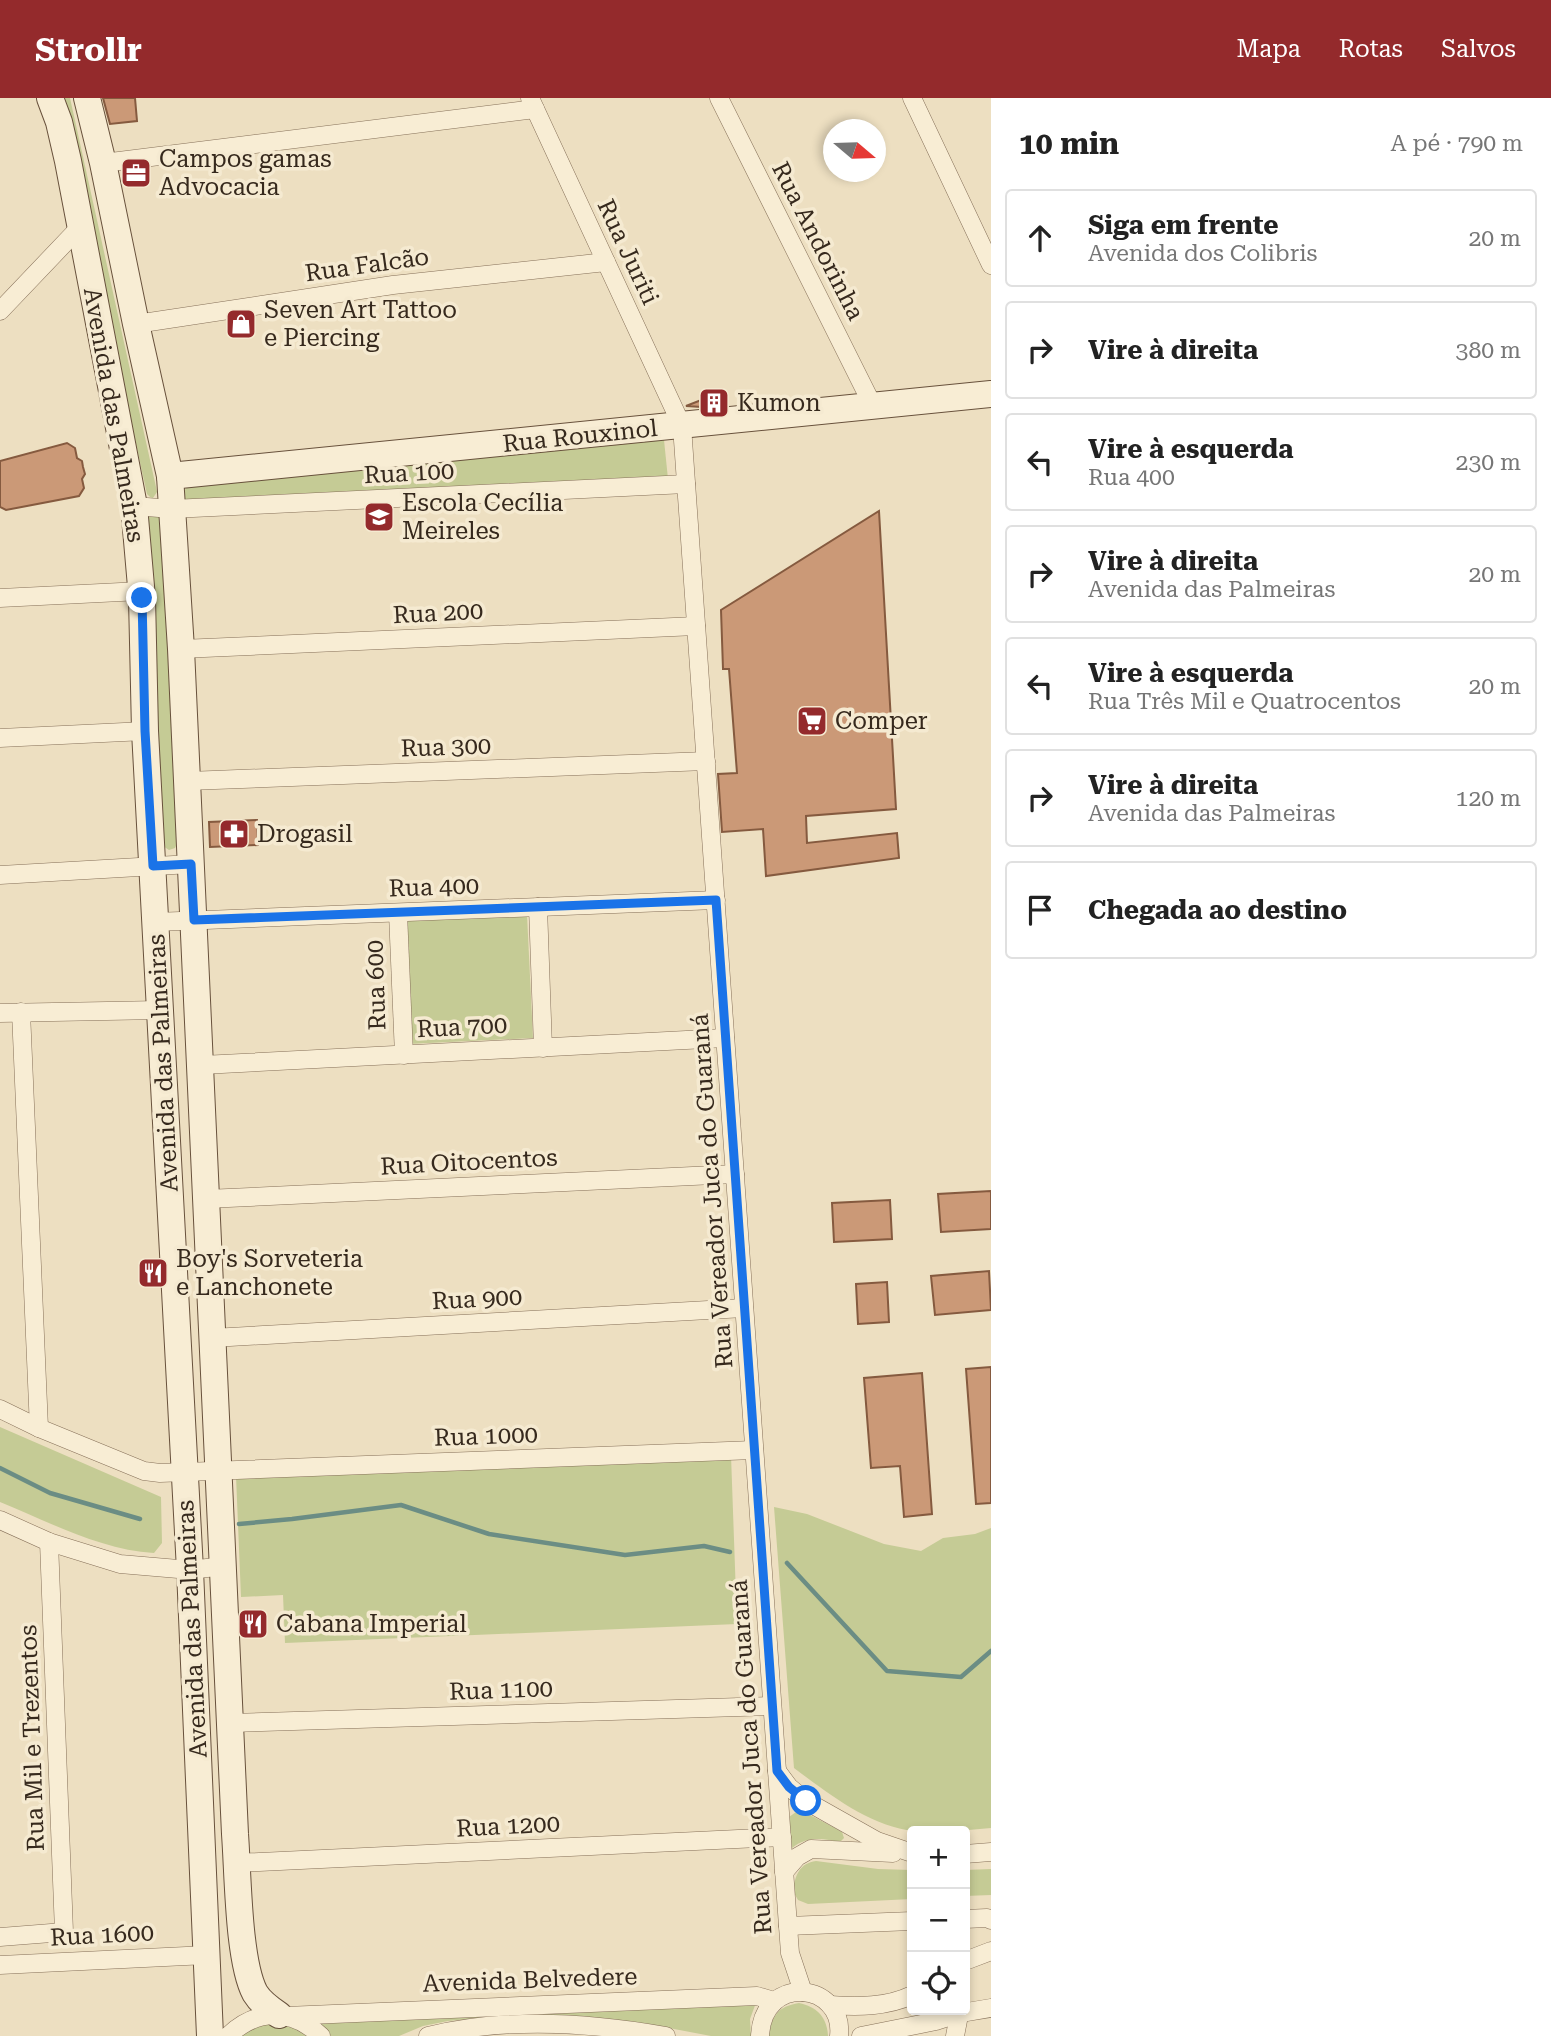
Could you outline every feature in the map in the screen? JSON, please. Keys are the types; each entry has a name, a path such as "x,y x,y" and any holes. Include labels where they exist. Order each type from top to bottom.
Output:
{"street":[{"name":"Avenida das Palmeiras","path":"50,98 59,122 135,506 190,1570 211,2036"},
{"name":"Avenida das Palmeiras","path":"87,98 170,476 202,1065 237,1863 243,1937 251,1980 257,1997 283,2016"},
{"name":"Rua Andorinha","path":"719,98 873,406"},
{"path":"912,98 991,265"},
{"path":"103,163 533,103"},
{"name":"Rua Juriti","path":"533,103 682,426"},
{"path":"0,311 80,227"},
{"name":"Rua Falcão","path":"136,324 393,285 606,262"},
{"name":"Rua Rouxinol","path":"170,476 991,394"},
{"name":"Rua Vereador Juca do Guaraná","path":"682,426 790,1953 803,1992"},
{"name":"Rua 100","path":"135,506 172,509 687,484"},
{"path":"0,598 141,591"},
{"name":"Rua 200","path":"181,649 696,626"},
{"path":"0,738 145,731"},
{"name":"Rua 300","path":"188,781 706,761"},
{"path":"0,875 191,864"},
{"name":"Rua 400","path":"155,922 716,900"},
{"path":"538,907 543,1048"},
{"name":"Rua 600","path":"398,913 404,1055"},
{"path":"0,1013 160,1010"},
{"path":"21,1012 39,1428"},
{"name":"Rua 700","path":"202,1065 725,1038"},
{"name":"Rua Oitocentos","path":"206,1199 735,1174"},
{"name":"Rua 900","path":"212,1338 744,1308"},
{"name":"Rua 1000","path":"0,1409 144,1471 160,1473 754,1450"},
{"path":"0,1520 49,1542 120,1564 190,1570 224,1566"},
{"name":"Rua Mil e Trezentos","path":"0,1937 64,1932 49,1542"},
{"name":"Rua 1100","path":"230,1723 772,1706"},
{"path":"777,1771 796,1794 817,1808 877,1840 907,1852"},
{"path":"780,1815 794,1808 817,1808"},
{"path":"201,1832 223,1831 235,1834"},
{"name":"Rua 1200","path":"237,1863 782,1838"},
{"path":"784,1872 797,1857 811,1849 907,1854"},
{"path":"970,1854 991,1852"},
{"path":"970,1919 991,1920"},
{"path":"788,1926 907,1923"},
{"path":"970,1959 991,1951"},
{"name":"Rua Vereador Juca do Guaraná","path":"760,2036 766,2011 778,1999 790,1953"},
{"name":"Rua 1600","path":"0,1965 207,1955"},
{"path":"803,1992 813,1994 830,2005 837,2017 839,2036"},
{"name":"Avenida Belvedere","path":"228,2036 243,2023 261,2016 757,1996 778,1999 788,1994 803,1992"},
{"path":"830,2005 864,2007 907,1997"},
{"path":"970,2010 991,2008"},
{"path":"861,2036 936,2021 950,2015"},
{"path":"955,2036 959,2015"},
{"path":"283,2016 299,2020 321,2036"},
{"name":"Avenida Belvedere","path":"428,2036 455,2029 508,2024 624,2029 666,2036"}],"green space":[{"path":"60,98 70,98 156,487 157,492 153,498 147,494"},
{"path":"664,440 668,479 184,500 183,491 188,487"},
{"path":"161,509 177,844 169,850 163,846 146,521 149,514"},
{"path":"527,915 533,1038 408,1044 402,921"},
{"path":"0,1427 161,1497 162,1543 154,1553 114,1547 0,1502"},
{"path":"731,1455 737,1624 285,1643 283,1595 241,1597 236,1476"},
{"path":"774,1507 807,1514 884,1544 921,1551 943,1538 975,1534 991,1528 991,1828 897,1828 865,1816 794,1768"},
{"path":"796,1812 806,1813 837,1829 842,1832 844,1838 840,1842 809,1840 792,1848 789,1817"},
{"path":"810,1862 907,1870 907,1899 808,1904 798,1900 793,1891 797,1875 802,1867"},
{"path":"991,1869 991,1895 970,1896 970,1870"},
{"path":"757,2000 750,2019 751,2036 711,2036 653,2025 544,2015 448,2021 423,2026 399,2036 331,2036 318,2021"},
{"path":"799,2003 820,2014 826,2023 828,2036 768,2036 780,2010"},
{"path":"282,2021 311,2036 233,2036 247,2026"}],"building":[{"path":"103,98 135,98 137,121 110,124"},
{"name":"Kumon","path":"719,393 724,405 686,406"},
{"path":"67,443 75,448 85,474 82,479 84,488 79,496 6,510 0,507 0,461"},
{"name":"Comper","path":"879,511 896,809 806,816 807,843 897,833 899,858 766,876 763,829 722,832 718,774 737,773 729,669 723,669 721,610"},
{"name":"Drogasil","path":"257,820 258,845 210,847 209,822"},
{"path":"991,1191 991,1229 941,1232 938,1194"},
{"path":"890,1200 892,1239 834,1242 832,1203"},
{"path":"989,1271 991,1310 935,1315 931,1276"},
{"path":"887,1282 889,1322 858,1324 856,1284"},
{"path":"991,1367 991,1503 976,1504 966,1369"},
{"path":"922,1373 932,1514 904,1517 900,1466 871,1468 864,1378"}],"waterway":[{"path":"0,1468 50,1493 140,1519"},
{"path":"239,1524 401,1505 489,1534 625,1555 704,1546 730,1552"},
{"path":"787,1563 887,1671 961,1677 991,1651"}],"place":[{"name":"Campos gamas Advocacia","path":"136,173"},
{"name":"Seven Art Tattoo e Piercing","path":"241,324"},
{"name":"Kumon","path":"714,403"},
{"name":"Escola Cecília Meireles","path":"379,517"},
{"name":"Comper","path":"812,721"},
{"name":"Drogasil","path":"234,834"},
{"name":"Boy's Sorveteria e Lanchonete","path":"153,1273"},
{"name":"Cabana Imperial","path":"253,1624"}],"route":[{"path":"142,598 145,731 153,866 191,864 194,920 716,900 777,1771 789,1787 806,1801"}]}
